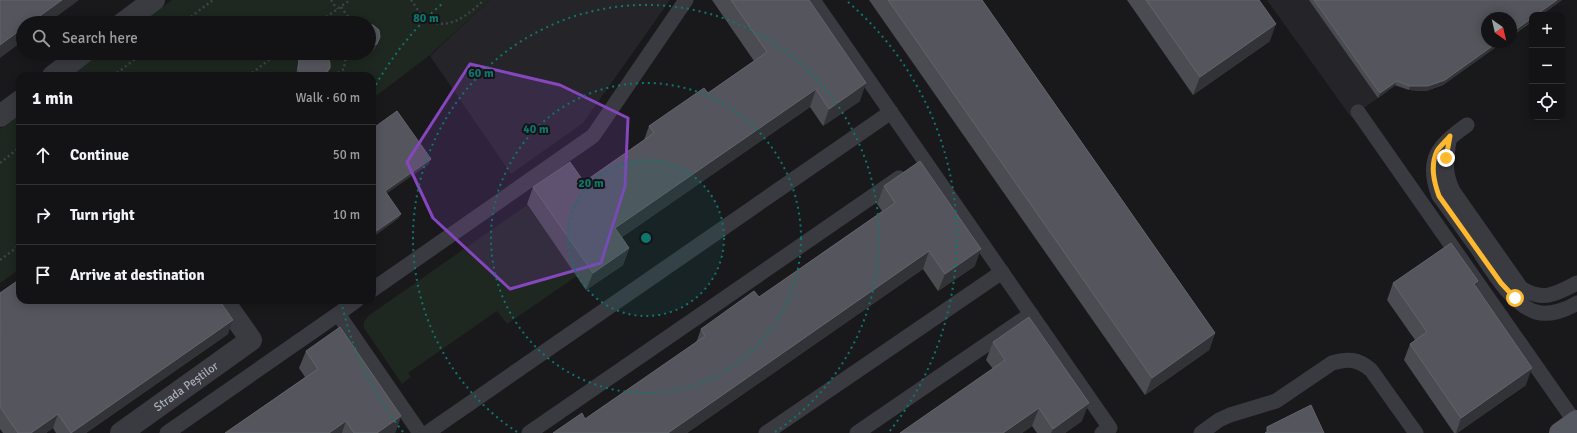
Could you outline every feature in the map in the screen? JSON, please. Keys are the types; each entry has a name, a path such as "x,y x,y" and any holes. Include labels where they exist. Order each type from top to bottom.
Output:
{"street":[{"path":"133,16 154,0"},
{"path":"58,72 75,60"},
{"path":"0,116 16,104"},
{"name":"Strada Peștilor","path":"120,433 251,340 225,304"}],"lane":[{"path":"376,287 593,136 686,0"},
{"path":"814,0 1110,428 1102,433"},
{"path":"427,433 891,112"},
{"path":"1358,112 1571,425"},
{"path":"1467,125 1450,136 1437,151 1434,169 1434,182 1439,196 1501,283 1515,298 1536,312 1549,313 1577,304"},
{"path":"1450,136 1446,169 1447,179 1453,191 1521,288 1531,294 1542,296 1558,293 1577,283"},
{"path":"529,433 925,160"},
{"path":"766,433 1002,272"},
{"path":"167,433 352,304"},
{"path":"338,314 420,433"},
{"path":"857,433 1031,314"},
{"path":"1200,433 1219,420 1230,415 1276,401 1332,363 1350,359 1365,364 1371,370 1416,433"}],"path":[{"path":"192,16 213,0"},
{"path":"331,0 337,9"},
{"path":"328,16 350,0"},
{"path":"410,0 424,17 442,23 452,23 461,19 484,0"},
{"path":"341,7 348,16"},
{"path":"118,72 134,60"},
{"path":"253,72 269,60"},
{"path":"340,72 344,69 345,60"},
{"path":"0,163 16,150"},
{"path":"0,260 16,248"}],"highlighted area":[{"path":"470,64 560,85 628,118 625,186 601,263 510,289 433,218 407,162"}],"shaded area":[{"path":"172,0 490,0 430,55 376,96 376,72 75,72 92,60 376,60 376,16 150,16"},
{"path":"490,0 670,0 583,123 511,174 430,56"},
{"path":"1267,0 1562,0 1538,12 1529,12 1529,15 1517,17 1517,12 1481,12 1481,48 1443,85 1426,91 1409,90 1395,86 1351,117"},
{"path":"16,117 16,272 0,283 0,129"},
{"path":"527,205 577,276 507,324 497,311 408,373 411,377 402,384 364,328 364,322 368,316"}],"building":[{"path":"0,0 62,0 40,16 16,16 16,33 0,45"},
{"path":"731,0 809,0 866,83 829,109 816,89 615,228 629,248 593,273 533,187 570,162 584,182 654,133 649,126 704,88 708,93 767,52"},
{"path":"888,0 982,0 1215,333 1152,378"},
{"path":"1146,0 1259,0 1276,24 1200,77"},
{"path":"1314,0 1557,0 1540,12 1529,12 1529,20 1517,29 1517,12 1481,12 1481,48 1490,48 1445,80 1428,86 1410,86 1397,81 1380,93"},
{"path":"376,28 379,30 380,37 377,44"},
{"path":"299,60 329,60 330,63 330,68 327,72 300,72 298,70"},
{"path":"397,111 431,159 385,191 401,214 376,231 376,126"},
{"path":"920,161 981,249 945,274 929,251 668,433 553,433 582,413 585,419 705,336 701,329 754,291 759,297 895,203 884,186"},
{"path":"1451,243 1478,281 1474,284 1532,368 1461,418 1410,344 1427,332 1393,283"},
{"path":"16,282 16,304 222,304 233,320 71,433 58,414 31,433 18,433 0,407 0,330 2,328 0,326 0,293"},
{"path":"1029,317 1089,403 1053,429 1039,408 1003,433 900,433 1005,360 993,342"},
{"path":"340,327 401,416 377,433 354,433 346,421 329,433 225,433 318,369 306,351"},
{"path":"1311,405 1324,433 1265,433 1267,432 1267,427"}],"route":[{"path":"1446,158 1450,136 1437,151 1434,169 1434,182 1439,196 1501,283 1515,298"}]}
